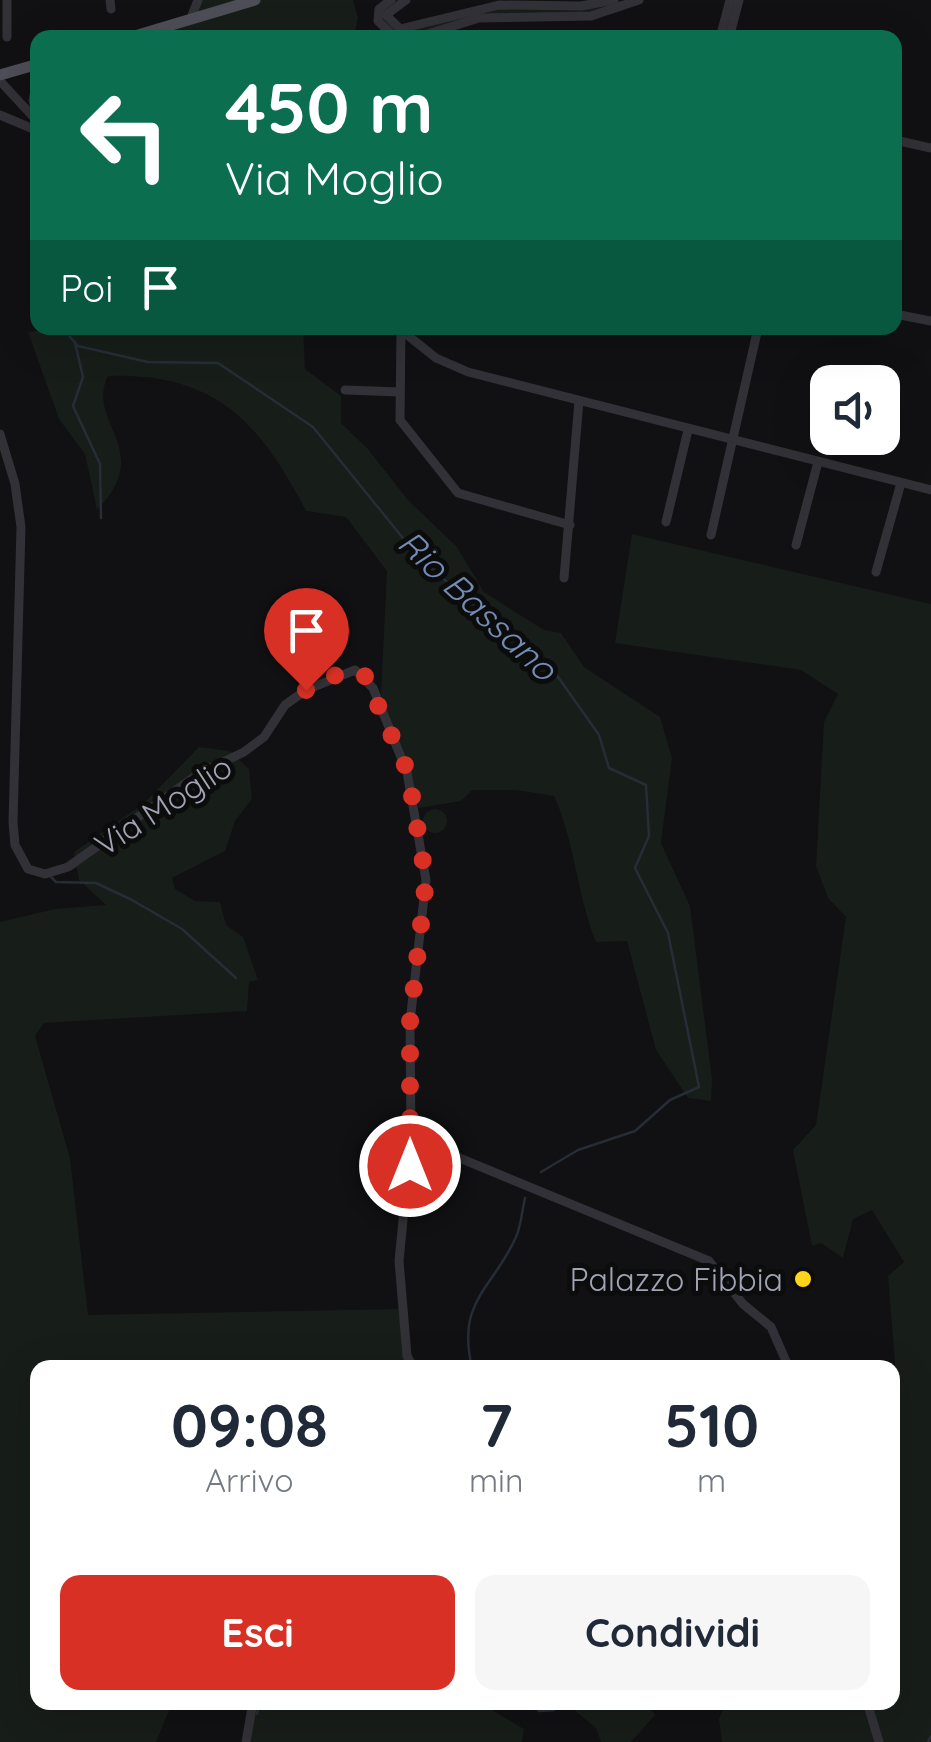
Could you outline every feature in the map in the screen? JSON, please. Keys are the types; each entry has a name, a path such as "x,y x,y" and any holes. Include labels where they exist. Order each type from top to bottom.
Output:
{"main road":[{"path":"153,30 255,0"},
{"path":"0,78 30,67"}],"street":[{"path":"7,0 7,37"},
{"path":"191,18 198,0"},
{"path":"388,30 378,21 379,9 391,0"},
{"path":"406,0 386,16 400,29 488,6 581,6 614,0"},
{"path":"441,30 479,18 591,16 639,0"},
{"path":"722,30 730,0"},
{"path":"731,30 739,0"},
{"path":"0,78 30,113"},
{"path":"0,115 30,128"},
{"path":"902,142 931,148"},
{"path":"902,316 931,322"},
{"path":"401,335 400,420 458,493 570,526"},
{"path":"408,335 436,358 468,372 931,490"},
{"path":"711,535 757,335"},
{"path":"345,390 400,392"},
{"path":"564,578 579,401"},
{"path":"666,522 688,430"},
{"name":"Via Moglio","path":"0,434 15,484 21,527 13,822 22,862 45,874 68,867 200,773 244,752 264,737 286,705 342,672 364,674 408,772 426,880 410,1022 411,1138 399,1261 409,1360"},
{"path":"796,546 818,462"},
{"path":"876,572 902,482"},
{"path":"411,1138 708,1261 744,1304 771,1327 785,1360"},
{"path":"246,1742 252,1710"},
{"path":"869,1710 879,1742"}],"shaded area":[{"path":"193,0 353,0 358,18 355,30 152,30 192,17"},
{"path":"399,0 387,7 385,20 400,30 382,23 381,9"},
{"path":"632,0 595,13 484,15 430,30 415,30 498,8"},
{"path":"28,332 303,335 305,369 341,396 341,423 367,448 408,500 457,547 484,592 544,630 561,633 584,667 660,717 672,758 661,843 690,906 712,1079 711,1101 688,1098 656,1050 627,941 596,942 554,796 515,790 472,790 461,801 419,808 381,694 387,571 346,517 306,511 270,452 230,409 177,383 145,377 108,376 103,393 120,453 120,470 113,489 97,510 85,454 59,419"},
{"path":"632,534 931,604 931,1742 722,1742 719,1719 723,1710 900,1710 900,1360 895,1360 888,1276 904,1262 872,1210 853,1219 843,1258 821,1243 812,1246 793,1150 816,1125 846,917 828,898 816,866 824,722 838,694 801,670 615,643"},
{"path":"199,747 230,751 249,769 252,799 235,821 225,851 172,878 175,889 195,901 220,902 226,925 243,937 258,980 249,982 247,1011 44,1023 35,1036 70,1158 88,1315 401,1309 406,1346 415,1360 30,1360 30,1710 169,1710 156,1742 0,1742 0,922 55,909 106,905 79,880 74,852 143,804"},
{"path":"435,809 444,812 444,830 435,833 426,830 423,821 426,812"},
{"path":"253,1710 492,1710 524,1729 522,1742 244,1742"},
{"path":"574,1710 652,1710 655,1715 631,1742 601,1742 596,1728"}],"waterway":[{"name":"Rio Bassano","path":"70,337 78,346 148,362 218,363 313,427 419,558 556,674 599,735 609,768 646,785 649,836 635,868 668,933 699,1087 670,1100 635,1131 578,1150 541,1172"},
{"path":"75,343 83,377 73,406 100,464 101,518"},
{"path":"49,875 56,882 96,883 132,900 182,929 236,978"},
{"name":"Rio Bassano","path":"471,1360 468,1345 473,1310 516,1237 525,1198"},
{"name":"Rio Bassano","path":"257,1714 258,1710"},
{"path":"538,1710 554,1710"},
{"path":"928,1742 931,1736"}],"place":[{"name":"Palazzo Fibbia","path":"803,1279"}],"route":[{"path":"306,690 342,672 355,670 364,674 374,688 392,742 408,772 426,880 410,1022 410,1166"}]}
